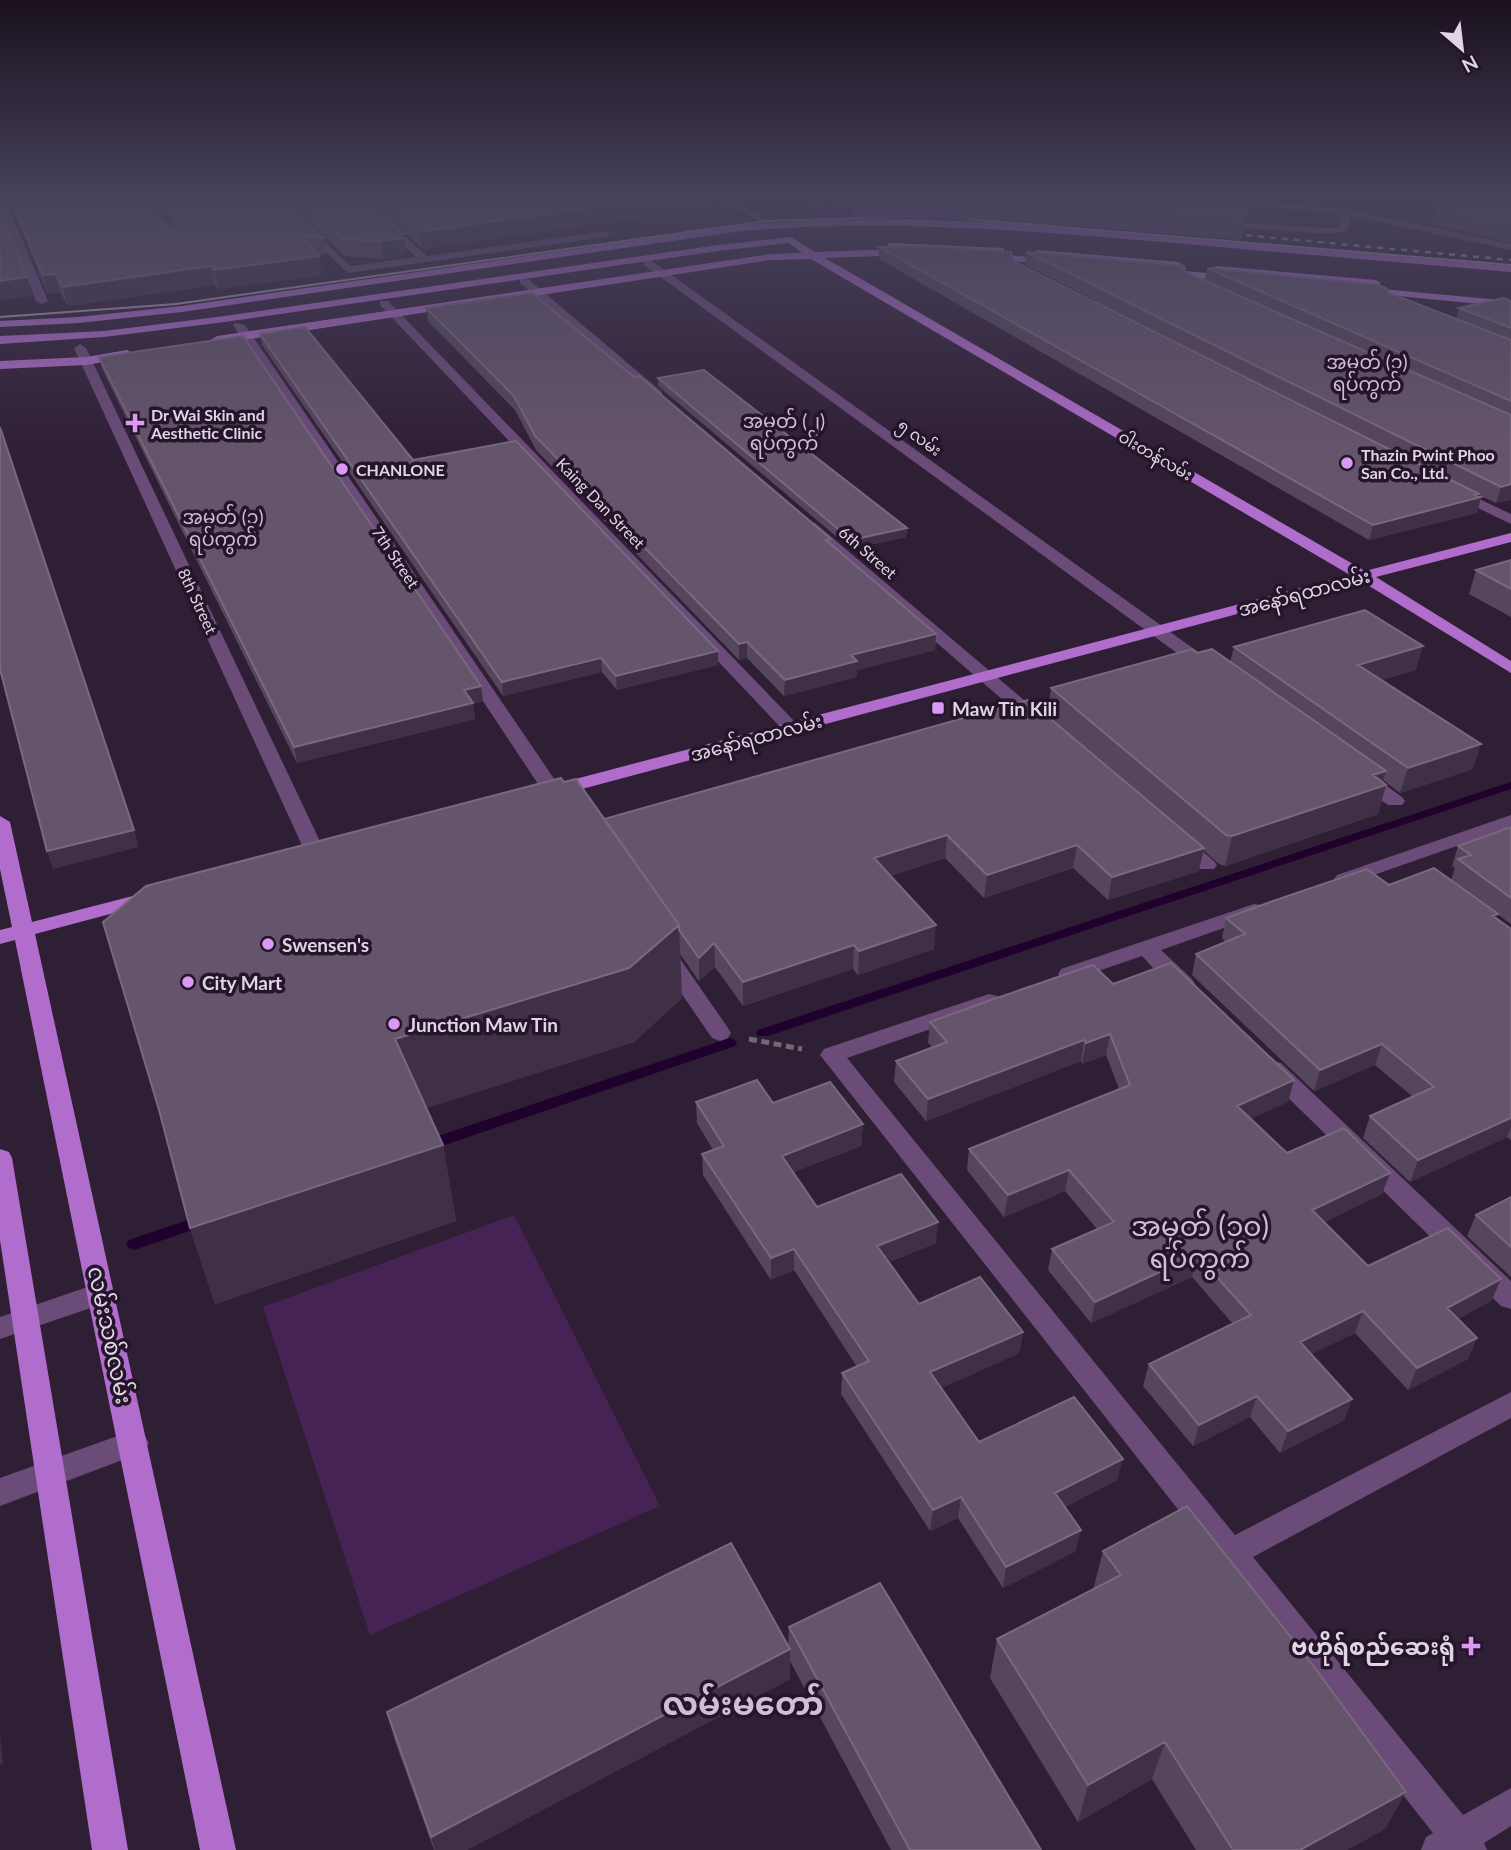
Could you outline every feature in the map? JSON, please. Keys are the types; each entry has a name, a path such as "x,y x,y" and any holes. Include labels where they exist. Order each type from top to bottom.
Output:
{"main road":[{"path":"0,324 91,319 182,309 370,282"},
{"path":"0,340 104,334 479,282"},
{"path":"0,365 548,282"},
{"path":"529,286 564,282"},
{"name":"ဝါးတန်လမ်း","path":"860,282 1363,576 1511,668"},
{"path":"1325,282 1511,295"},
{"path":"1387,288 1511,304"},
{"path":"207,342 243,330"},
{"path":"0,348 83,354 140,352"},
{"path":"0,373 83,354"},
{"name":"အနော်ရထာလမ်း","path":"546,793 1511,537"},
{"name":"လမ်းသစ်လမ်း","path":"0,822 12,934 103,1293 218,1850"},
{"path":"12,934 170,892"},
{"path":"0,1158 13,1324 50,1473 110,1850"}],"street":[{"path":"34,282 42,301"},
{"name":"၅ လမ်း","path":"675,282 1225,680"},
{"path":"1191,282 1200,287"},
{"path":"529,286 672,407"},
{"path":"1387,288 1391,303 1403,307"},
{"name":"Kaing Dan Street","path":"389,308 791,728"},
{"name":"7th Street","path":"243,330 546,793 576,824"},
{"name":"8th Street","path":"83,354 316,854"},
{"path":"1437,482 1511,520"},
{"name":"6th Street","path":"797,515 1049,730"},
{"path":"1350,769 1395,801"},
{"path":"1326,885 1511,821"},
{"path":"1165,829 1208,865"},
{"path":"1404,858 1425,874"},
{"path":"1054,979 1275,903"},
{"path":"652,934 720,1033"},
{"path":"1145,947 1205,1004"},
{"path":"1015,992 832,1055 1231,1553 1456,1846 1511,1805"},
{"path":"1254,1052 1511,1298"},
{"path":"13,1324 103,1293"},
{"path":"1231,1553 1511,1404"},
{"path":"0,1492 134,1443"}],"path":[{"path":"720,1033 832,1055"}],"shaded area":[{"path":"514,1215 660,1506 370,1635 263,1307"}],"building":[{"path":"60,282 96,282 63,287"},
{"path":"942,282 1056,282 1481,497 1373,525"},
{"path":"1087,282 1209,282 1511,415 1511,484 1501,487"},
{"path":"1240,282 1351,282 1378,285 1386,288 1389,293 1511,340 1511,401"},
{"path":"532,293 634,377 639,376 831,539 826,540 936,634 851,655 857,661 785,680 747,642 739,644 535,436 514,396 426,308"},
{"path":"1503,298 1511,301 1511,328 1459,308"},
{"path":"305,327 413,460 516,441 718,651 616,676 601,658 502,682 260,334"},
{"path":"243,336 481,686 464,690 473,703 294,747 99,357"},
{"path":"704,370 907,528 851,540 658,378"},
{"path":"0,427 134,830 47,851 0,669"},
{"path":"1511,560 1511,589 1476,570"},
{"path":"1365,610 1423,646 1358,665 1481,744 1408,768 1234,647"},
{"path":"1192,649 1197,653 1212,649 1386,771 1373,775 1386,785 1232,836 1226,835 1051,688"},
{"path":"1028,700 1204,848 1112,877 1077,845 987,875 947,835 874,858 936,925 859,951 854,945 743,982 714,943 699,958 679,930 679,925 604,819"},
{"name":"Junction Maw Tin","path":"561,778 564,782 576,779 679,925 629,968 395,1039 443,1145 190,1228 159,1110 103,922 146,886"},
{"path":"1511,827 1511,898 1458,859 1471,855 1458,846"},
{"path":"1434,868 1498,914 1493,916 1511,929 1511,1118 1418,1160 1370,1116 1434,1087 1382,1044 1320,1070 1196,954 1245,934 1226,918 1273,901 1367,869 1389,885"},
{"path":"1171,963 1294,1080 1237,1106 1287,1153 1344,1128 1390,1173 1312,1210 1368,1266 1448,1228 1501,1279 1447,1308 1477,1338 1417,1368 1363,1311 1300,1342 1352,1399 1288,1431 1257,1396 1199,1425 1149,1364 1251,1315 1197,1255 1095,1302 1052,1249 1114,1222 1069,1170 1008,1195 969,1149 1130,1085 1110,1034 1086,1043 1084,1040 928,1099 896,1061 947,1042 930,1022 985,1002 1093,965 1113,984"},
{"path":"757,1080 773,1103 830,1082 863,1124 782,1156 817,1207 901,1174 938,1222 877,1246 919,1304 980,1277 1023,1332 930,1372 979,1442 1074,1397 1123,1459 1055,1493 1081,1530 1006,1567 961,1497 933,1510 842,1373 869,1361 794,1249 771,1258 702,1154 724,1146 696,1102"},
{"path":"1511,1197 1511,1247 1476,1215"},
{"path":"1187,1506 1312,1664 1406,1792 1300,1850 1233,1850 1165,1742 1088,1785 997,1639 1121,1575 1103,1551"},
{"path":"731,1543 790,1649 431,1837 387,1712"},
{"path":"880,1583 1041,1850 910,1850 789,1627"}],"waterway":[{"path":"763,1033 1511,785"},
{"path":"425,1146 730,1043"},
{"path":"134,1244 202,1221"}],"tram line":[{"path":"0,317 176,304 330,282"}],"place":[{"name":"Dr Wai Skin and Aesthetic Clinic","path":"135,423"},
{"name":"Thazin Pwint Phoo San Co., Ltd.","path":"1347,463"},
{"name":"CHANLONE","path":"342,469"},
{"name":"Maw Tin Kili","path":"938,708"},
{"name":"Swensen's","path":"268,944"},
{"name":"City Mart","path":"188,982"},
{"name":"Junction Maw Tin","path":"394,1024"},
{"name":"ဗဟိုရ်စည်ဆေးရုံ","path":"1471,1646"}],"district":[{"name":"အမှတ် (၁) ရပ်ကွက်","path":"1367,372"},
{"name":"အမှတ် (၂) ရပ်ကွက်","path":"784,431"},
{"name":"အမှတ် (၃) ရပ်ကွက်","path":"223,527"},
{"name":"အမှတ် (၁၀) ရပ်ကွက်","path":"1200,1241"},
{"name":"လမ်းမတော်","path":"743,1702"}]}
